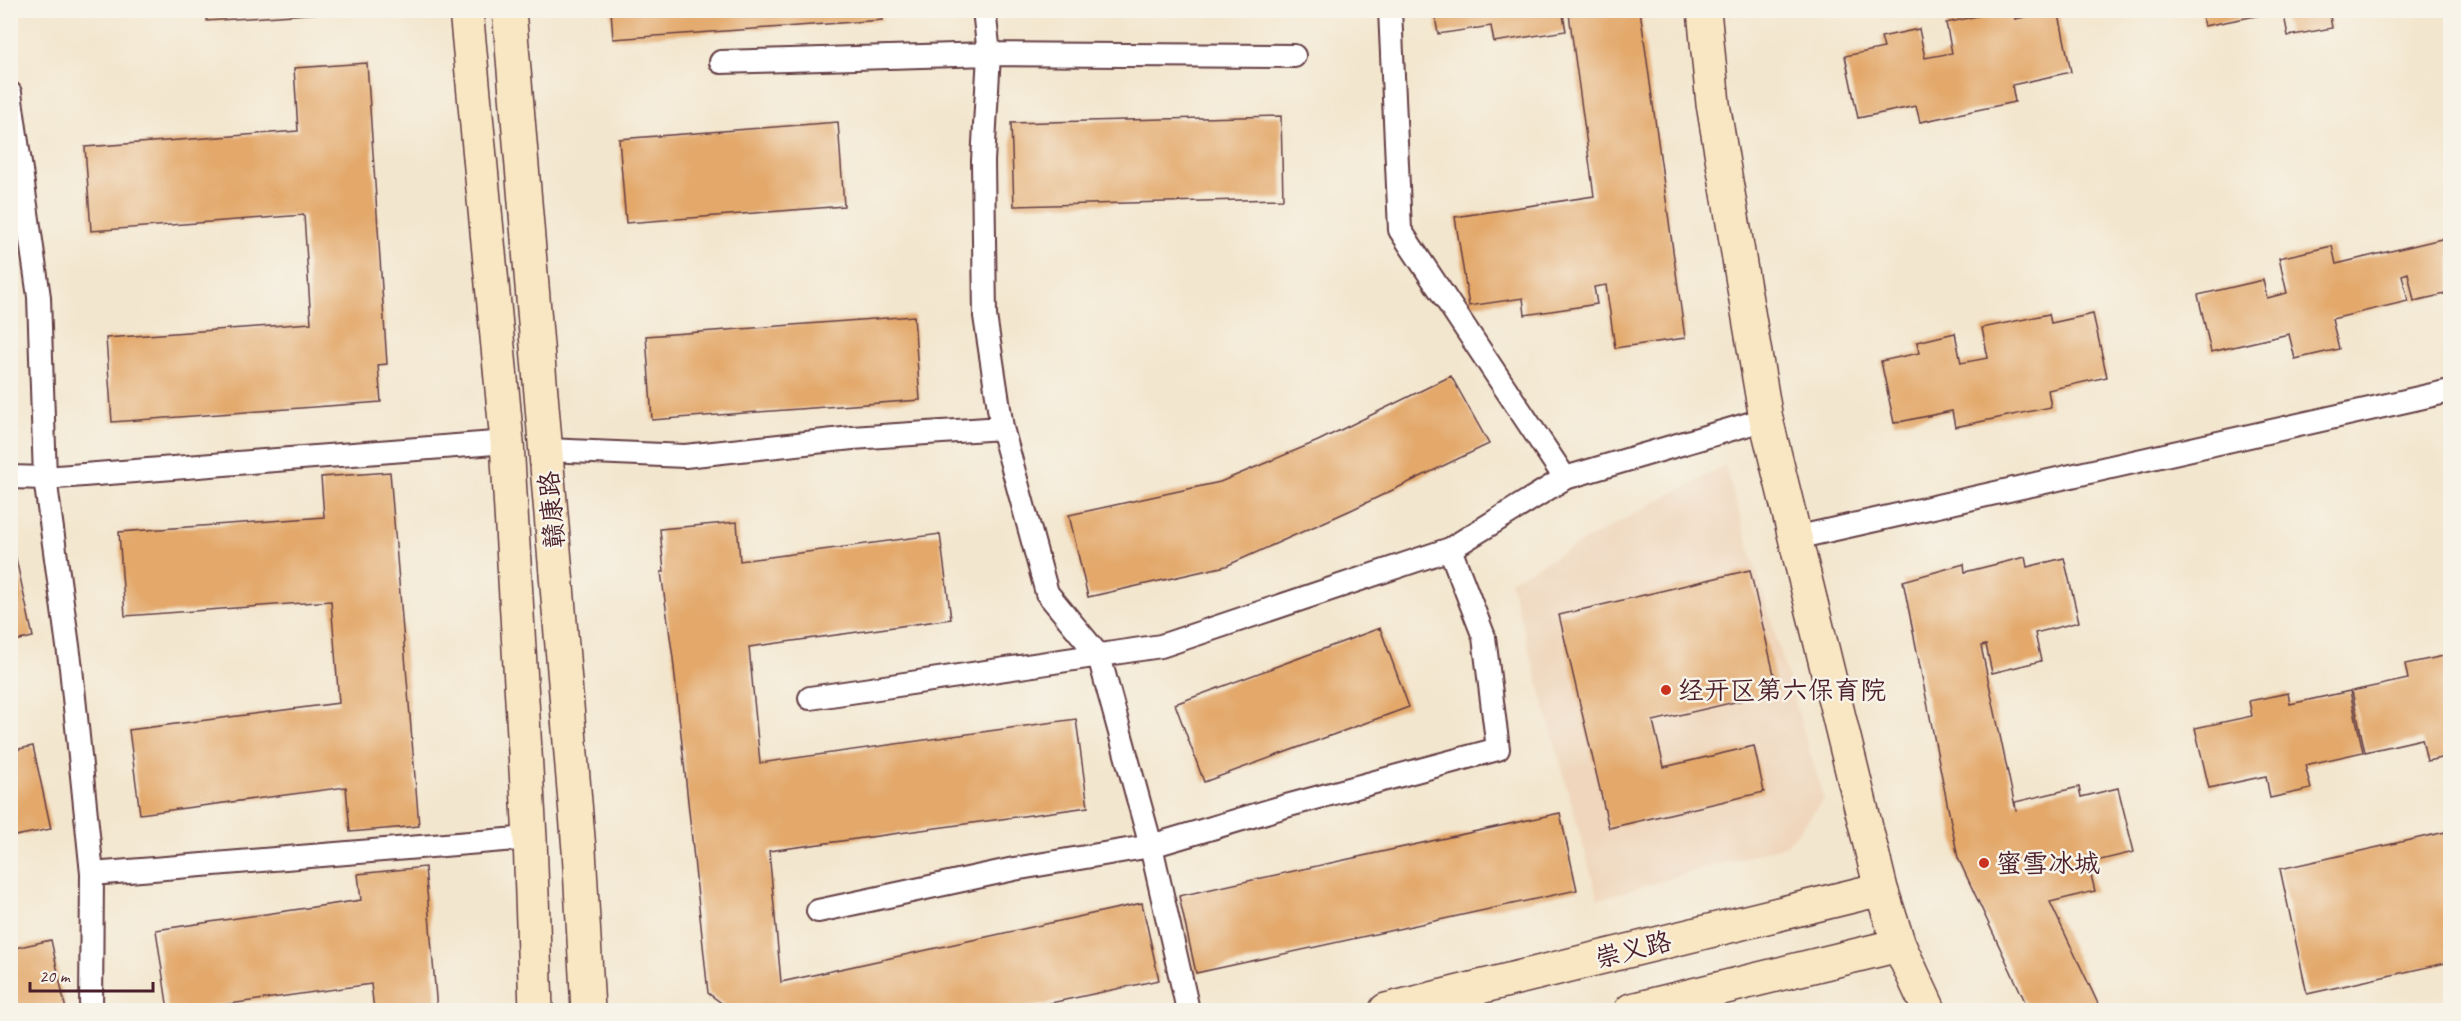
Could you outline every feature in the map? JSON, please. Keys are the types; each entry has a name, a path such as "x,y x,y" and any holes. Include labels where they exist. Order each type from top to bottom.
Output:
{"main road":[{"name":"赣康路","path":"465,10 507,442 530,838 536,1011"},
{"name":"赣康路","path":"509,10 579,850 588,1011"},
{"path":"1704,10 1713,104 1767,419 1881,889 1899,945 1929,1011"},
{"name":"崇义路","path":"1386,1011 1881,889"},
{"path":"1631,1011 1899,945"}],"lane":[{"path":"984,10 989,54 982,161 985,316 1002,428 1047,593 1099,656 1151,846 1188,1011"},
{"path":"1390,10 1400,231 1565,478"},
{"path":"721,62 989,54 1294,56"},
{"path":"10,93 39,297 45,478 70,668 92,874 91,1011"},
{"path":"1795,538 2451,391"},
{"path":"810,698 1161,646 1450,549 1565,478 1767,419"},
{"path":"547,450 685,456 852,438 1002,428"},
{"path":"10,477 45,478 507,442"},
{"path":"818,910 1014,869 1151,846 1286,806 1498,749 1484,638 1450,549"},
{"path":"92,874 530,838"}],"shaded area":[{"name":"经开区第六保育院","path":"1725,465 1824,800 1787,845 1598,899 1510,581"}],"building":[{"path":"207,10 335,10 335,12 207,21"},
{"path":"611,10 881,10 882,20 613,39"},
{"path":"1434,10 1640,10 1685,338 1615,348 1606,285 1594,287 1597,304 1525,315 1523,298 1469,306 1455,217 1594,196 1569,14 1563,15 1566,31 1494,42 1491,26 1438,34"},
{"path":"2013,10 2015,19 2058,10 2071,72 2012,85 2015,102 1920,122 1916,106 1858,118 1845,56 1884,48 1881,37 1919,29 1925,58 1952,53 1946,23"},
{"path":"2201,10 2277,10 2277,12 2204,26"},
{"path":"2283,10 2329,10 2332,28 2288,36"},
{"path":"367,63 387,364 378,365 381,402 112,422 106,338 311,323 304,215 91,231 85,147 298,131 294,68"},
{"path":"1281,116 1283,199 1014,206 1011,123"},
{"path":"838,122 844,206 626,223 619,139"},
{"path":"2450,237 2450,293 2414,301 2408,273 2402,275 2408,301 2332,319 2339,349 2295,359 2289,334 2211,352 2198,295 2263,280 2267,298 2287,293 2279,258 2332,246 2336,264"},
{"path":"2049,314 2051,323 2093,314 2107,377 2048,390 2051,407 1955,427 1952,411 1894,423 1881,361 1919,353 1917,342 1955,333 1961,363 1988,358 1982,328"},
{"path":"914,316 920,400 652,420 646,336"},
{"path":"1451,376 1489,444 1351,510 1226,566 1088,597 1069,515 1220,482 1318,441"},
{"path":"390,472 419,826 350,832 346,787 140,814 129,730 339,703 331,601 125,616 119,532 324,517 321,477"},
{"path":"737,522 740,561 940,534 951,619 749,647 760,763 1076,719 1088,807 769,851 781,982 1142,903 1159,980 1018,1010 731,1010 708,993 673,658 661,572 664,572 660,529"},
{"path":"15,554 33,637 10,642 10,555"},
{"path":"2025,557 2027,567 2064,558 2079,622 2035,633 2041,661 1992,673 1986,645 1981,646 2016,811 2015,802 2079,787 2081,797 2118,788 2134,852 2088,863 2095,891 2050,902 2101,1010 2029,1010 1958,858 1903,581 1964,564 1965,572"},
{"name":"经开区第六保育院","path":"1750,570 1778,692 1653,721 1664,767 1754,746 1764,792 1609,828 1559,615"},
{"path":"1380,628 1409,707 1204,782 1175,704"},
{"path":"2444,656 2447,668 2450,667 2450,756 2427,761 2422,739 2365,752 2352,691 2408,679 2405,664"},
{"path":"2350,691 2363,752 2305,765 2311,789 2270,798 2266,776 2209,788 2195,728 2252,716 2249,701 2288,693 2290,704"},
{"path":"33,746 51,829 10,837 10,751"},
{"path":"1560,813 1577,890 1196,973 1179,896"},
{"path":"2450,831 2450,962 2307,994 2280,869"},
{"path":"425,867 437,1010 374,1010 371,984 187,1010 168,1010 156,930 361,900 358,874"},
{"path":"51,940 66,1010 10,1010 10,949"}],"place":[{"name":"经开区第六保育院","path":"1666,690"},
{"name":"蜜雪冰城","path":"1984,863"}]}
